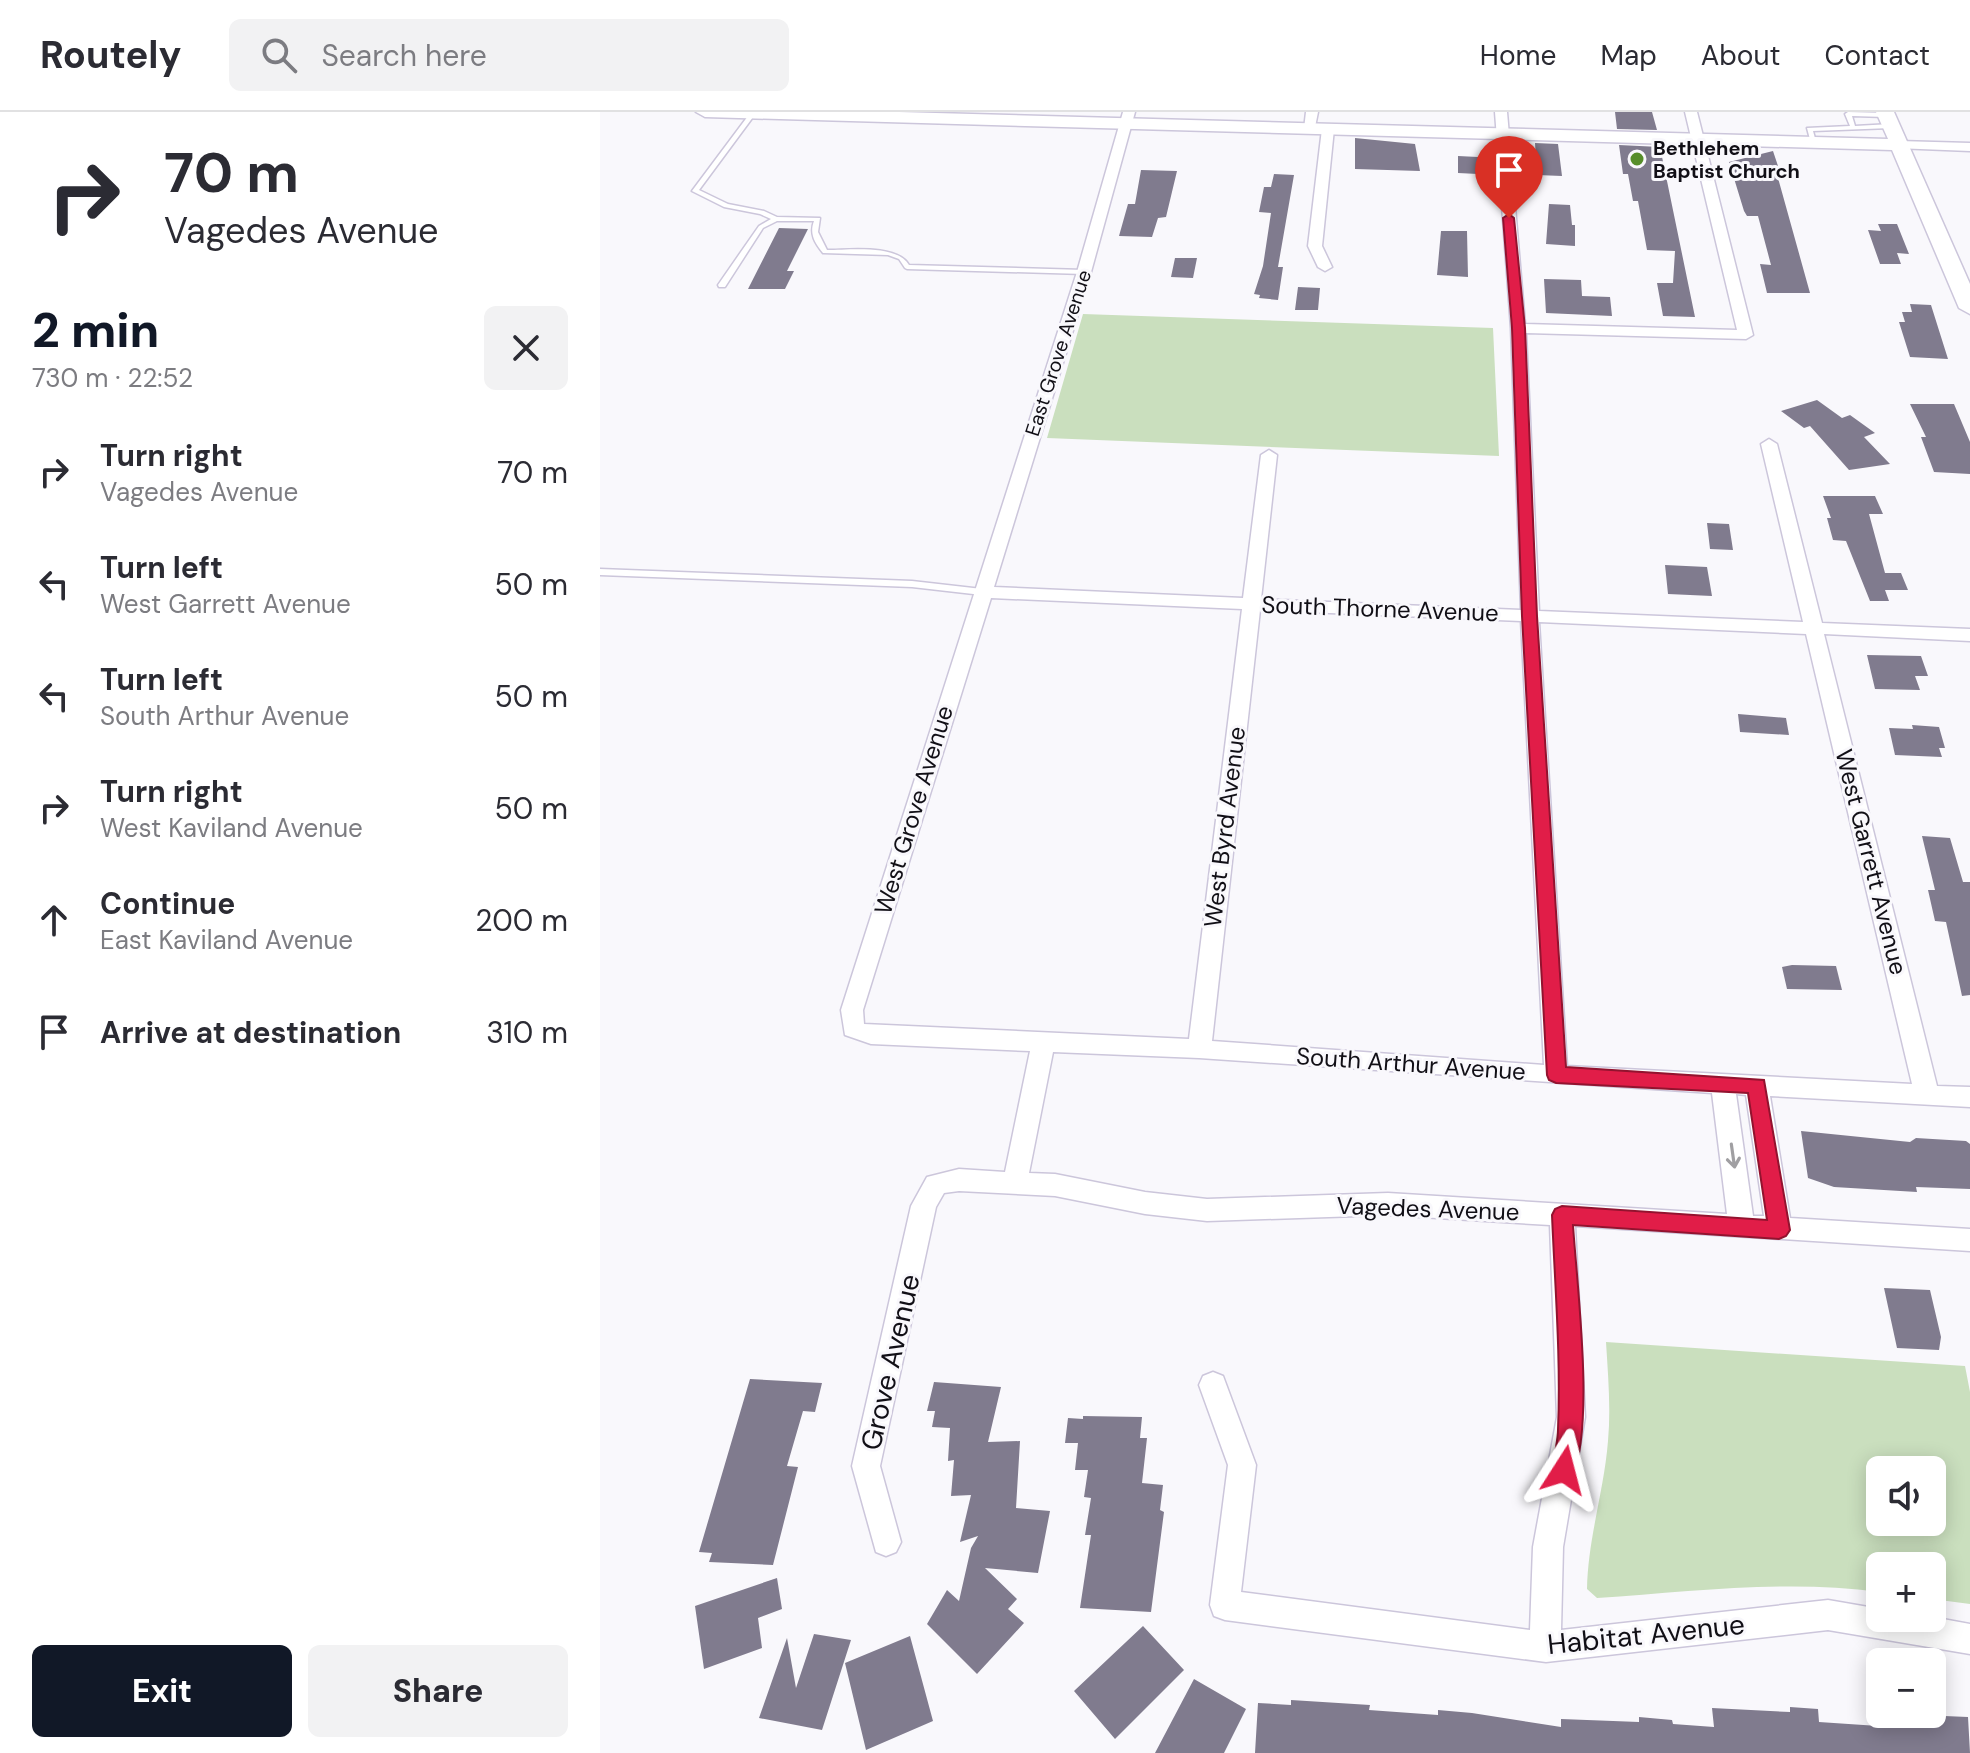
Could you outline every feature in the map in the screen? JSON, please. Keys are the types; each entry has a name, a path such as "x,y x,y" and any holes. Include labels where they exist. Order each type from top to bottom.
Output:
{"street":[{"path":"705,112 1317,123 1502,134 1813,142 1891,124 1970,147"},
{"path":"1501,112 1518,328 1530,616 1556,1075"},
{"path":"1518,328 1746,335 1691,112"},
{"name":"East Grove Avenue","path":"982,592 1084,272 1127,118"},
{"path":"1317,123 1315,246 1325,267"},
{"path":"1891,124 1970,308"},
{"name":"West Garrett Avenue","path":"1769,444 1927,1095"},
{"name":"West Byrd Avenue","path":"1199,1049 1269,455"},
{"name":"South Thorne Avenue","path":"982,592 1970,635"},
{"name":"West Grove Avenue","path":"853,1029 852,1010 982,592"},
{"name":"South Arthur Avenue","path":"853,1029 871,1035 1199,1049 1556,1075 1970,1097"},
{"path":"1015,1183 1043,1044"},
{"path":"1723,1084 1742,1228"},
{"path":"1757,1086 1779,1230"},
{"name":"Vagedes Avenue","path":"936,1184 959,1180 1055,1185 1145,1203 1207,1210 1374,1204 1969,1243"},
{"name":"Grove Avenue","path":"886,1542 866,1466 924,1206 936,1184"},
{"path":"1546,1647 1545,1585 1549,1544 1569,1445 1571,1417 1562,1215"},
{"name":"Habitat Avenue","path":"1213,1385 1242,1465 1225,1605 1546,1647 1828,1615 1970,1639"}],"lane":[{"path":"753,113 695,191 726,206 762,212 776,219 818,219 816,239 825,252 889,253 902,258 907,267 1084,272"},
{"path":"1848,133 1848,114 1891,124"},
{"path":"722,285 761,227 776,219"},
{"path":"600,572 912,584 982,592"}],"green space":[{"path":"1083,314 1493,328 1499,456 1047,438"},
{"path":"1606,1342 1965,1366 1970,1392 1970,1604 1946,1601 1946,1552 1866,1552 1866,1590 1774,1587 1597,1598 1587,1589 1608,1441"}],"building":[{"path":"1615,112 1652,112 1657,130 1617,129"},
{"path":"1355,138 1415,144 1420,171 1355,169"},
{"path":"1535,143 1558,144 1562,176 1537,175"},
{"path":"1619,145 1660,147 1695,317 1663,316 1657,283 1673,283 1675,251 1647,250 1638,201 1633,201 1628,174 1623,174"},
{"path":"1773,151 1810,293 1767,293 1760,264 1771,265 1758,216 1747,216 1744,211 1729,162"},
{"path":"1458,156 1478,157 1478,174 1458,173"},
{"path":"1141,170 1177,171 1166,217 1158,218 1152,237 1119,236 1128,204 1135,204"},
{"path":"1274,174 1294,175 1278,267 1283,267 1278,300 1259,298 1260,295 1254,294 1263,266 1271,213 1259,212 1264,187 1271,187"},
{"path":"1549,204 1570,205 1572,225 1575,225 1575,246 1546,244"},
{"path":"1878,224 1897,224 1909,254 1897,253 1901,264 1880,264 1868,230 1881,231"},
{"path":"779,228 808,229 787,271 794,271 785,289 748,289"},
{"path":"1441,231 1467,231 1468,277 1437,275"},
{"path":"1175,258 1197,258 1193,278 1171,277"},
{"path":"1544,279 1581,280 1582,296 1610,297 1612,316 1546,313"},
{"path":"1298,287 1320,288 1318,310 1295,310"},
{"path":"1910,304 1931,305 1948,359 1910,357 1899,322 1905,322 1902,312 1912,312"},
{"path":"1817,400 1842,418 1850,415 1875,433 1864,437 1890,464 1849,470 1810,426 1804,428 1781,411"},
{"path":"1910,404 1954,404 1970,442 1970,474 1934,472 1921,437 1926,437"},
{"path":"1823,496 1875,496 1883,514 1869,514 1885,573 1901,573 1908,590 1885,590 1889,601 1870,601 1846,541 1833,540 1827,518 1831,518"},
{"path":"1707,523 1729,524 1733,550 1710,549"},
{"path":"1665,565 1707,567 1712,596 1668,594"},
{"path":"1867,655 1921,656 1928,676 1915,676 1920,690 1875,689"},
{"path":"1738,714 1786,718 1789,735 1740,732"},
{"path":"1912,725 1939,727 1945,748 1939,748 1942,757 1895,755 1889,728 1913,729"},
{"path":"1922,836 1950,838 1963,882 1970,882 1970,995 1962,996 1946,922 1935,921 1928,890 1935,890"},
{"path":"1836,966 1842,990 1787,989 1782,967"},
{"path":"1801,1131 1910,1142 1916,1138 1966,1141 1970,1144 1970,1189 1916,1187 1917,1192 1834,1187 1808,1178"},
{"path":"1884,1288 1930,1290 1941,1337 1939,1350 1897,1348"},
{"path":"750,1379 822,1383 815,1412 803,1411 787,1466 798,1467 773,1565 709,1562 712,1553 699,1552"},
{"path":"934,1382 1001,1387 988,1442 1020,1441 1016,1508 1050,1511 1038,1573 985,1568 1017,1599 1008,1609 1024,1623 977,1674 927,1624 947,1590 959,1601 971,1548 978,1536 960,1542 971,1495 951,1496 954,1460 948,1461 950,1428 932,1427 935,1411 927,1411"},
{"path":"1083,1416 1142,1417 1140,1438 1147,1438 1142,1483 1163,1485 1160,1510 1164,1512 1151,1612 1080,1608 1091,1535 1085,1535 1091,1498 1084,1497 1088,1470 1075,1470 1078,1443 1065,1443 1068,1418 1083,1419"},
{"path":"777,1578 782,1609 758,1618 762,1648 704,1669 695,1606"},
{"path":"1143,1626 1184,1670 1115,1739 1074,1691"},
{"path":"814,1634 851,1640 822,1730 759,1718 787,1638 796,1688"},
{"path":"910,1636 933,1721 866,1750 845,1663"},
{"path":"1194,1679 1246,1709 1224,1753 1155,1753"},
{"path":"1291,1700 1370,1705 1369,1710 1438,1715 1438,1710 1561,1727 1561,1719 1639,1722 1639,1717 1672,1720 1673,1724 1714,1727 1712,1708 1790,1712 1790,1707 1818,1709 1819,1722 1866,1725 1866,1728 1946,1728 1946,1716 1968,1717 1970,1753 1255,1753 1258,1703 1291,1705"}],"place":[{"name":"Bethlehem Baptist Church","path":"1637,159"}],"route":[{"path":"1509,218 1518,328 1530,616 1556,1075 1757,1086 1779,1230 1562,1215 1571,1385 1569,1445 1564,1470"}]}
